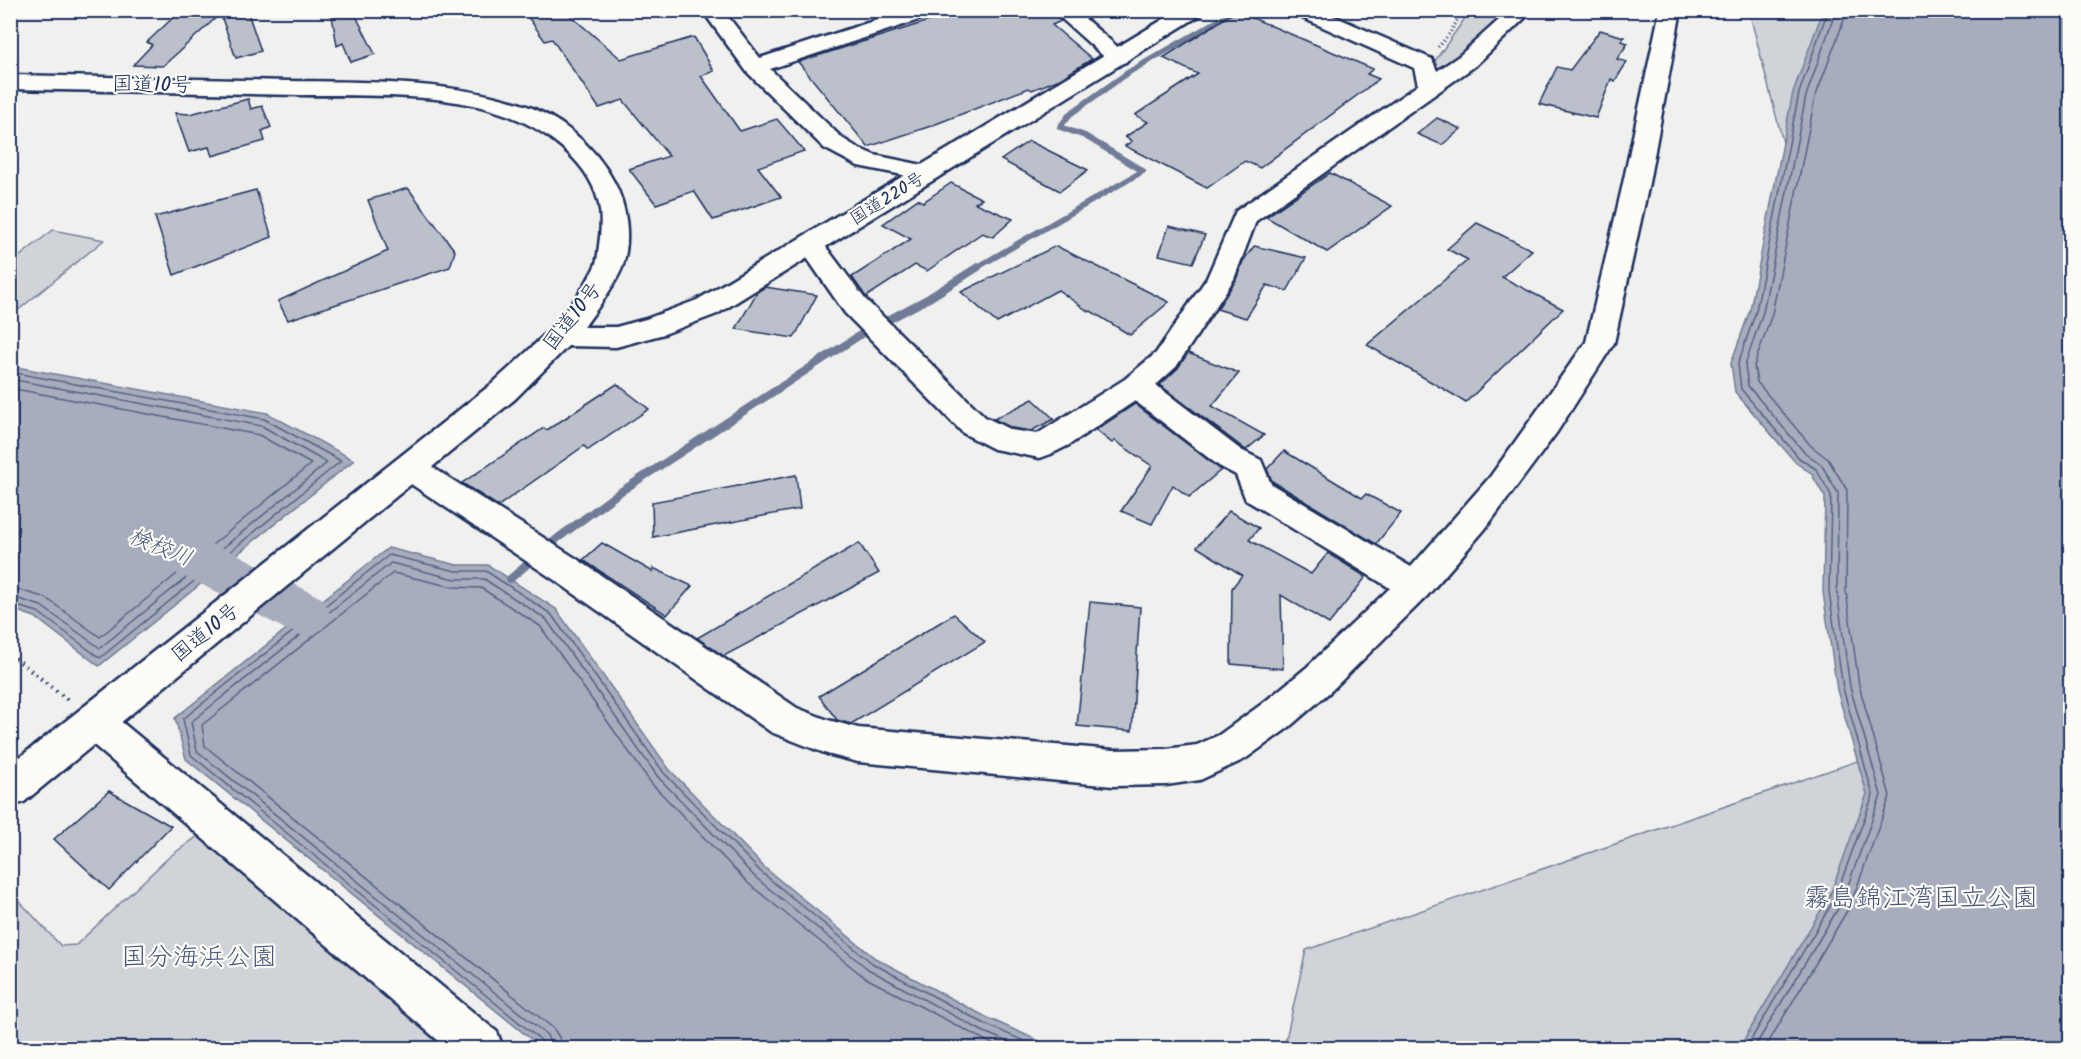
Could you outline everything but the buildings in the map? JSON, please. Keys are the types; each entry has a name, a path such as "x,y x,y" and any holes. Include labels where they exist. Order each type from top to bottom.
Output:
{"main road":[{"path":"712,10 754,67 833,143 867,161 928,173"},
{"path":"754,67 930,10"},
{"path":"1062,10 1118,57"},
{"name":"国道220号","path":"561,336 616,337 654,327 707,307 1196,10"},
{"path":"1301,10 1427,75"},
{"path":"811,245 855,306 974,425 1005,441 1040,446 1136,387 1166,360 1220,279 1245,217 1427,75 1467,61 1523,10"},
{"path":"401,474 504,529 784,720 827,737 858,745 1113,768 1166,767 1200,762 1232,747 1275,716 1319,679 1415,586 1501,486 1599,343 1635,188 1671,10"},
{"name":"国道10号","path":"10,82 403,91 469,98 511,108 539,120 567,139 595,169 610,200 614,232 609,266 586,304 561,336 504,391 10,789"},
{"path":"1136,387 1230,458 1250,468 1257,491 1415,586"},
{"path":"108,710 481,1048"}],"path":[{"path":"1427,75 1463,10"},
{"path":"10,654 108,710"}],"green space":[{"path":"1470,11 1514,11 1437,75 1432,65"},
{"name":"霧島錦江湾国立公園","path":"1749,11 2070,11 2070,1048 1284,1048 1306,950 1936,734"},
{"path":"53,230 104,240 11,316 11,263"},
{"name":"国分海浜公園","path":"201,834 456,1048 11,1048 10,891 61,946 76,945 169,857"}],"water":[{"name":"霧島錦江湾国立公園","path":"1823,11 2070,11 2070,1048 1739,1048 1830,895 1867,794 1837,690 1823,592 1825,497 1811,473 1796,463 1735,392 1731,363 1750,310 1793,92"},
{"path":"11,366 267,413 354,460 99,666 35,617 11,609"},
{"path":"388,548 457,565 488,565 556,609 669,769 765,868 875,958 988,1018 1055,1048 542,1048 186,759 175,718"}],"waterway":[{"path":"976,268 1143,171 1085,136 1060,127 1070,114 1129,72 1237,10"},
{"path":"510,579 558,538 617,494 860,335 929,298 978,267"},
{"name":"検校川","path":"155,543 219,569 304,614"}]}
